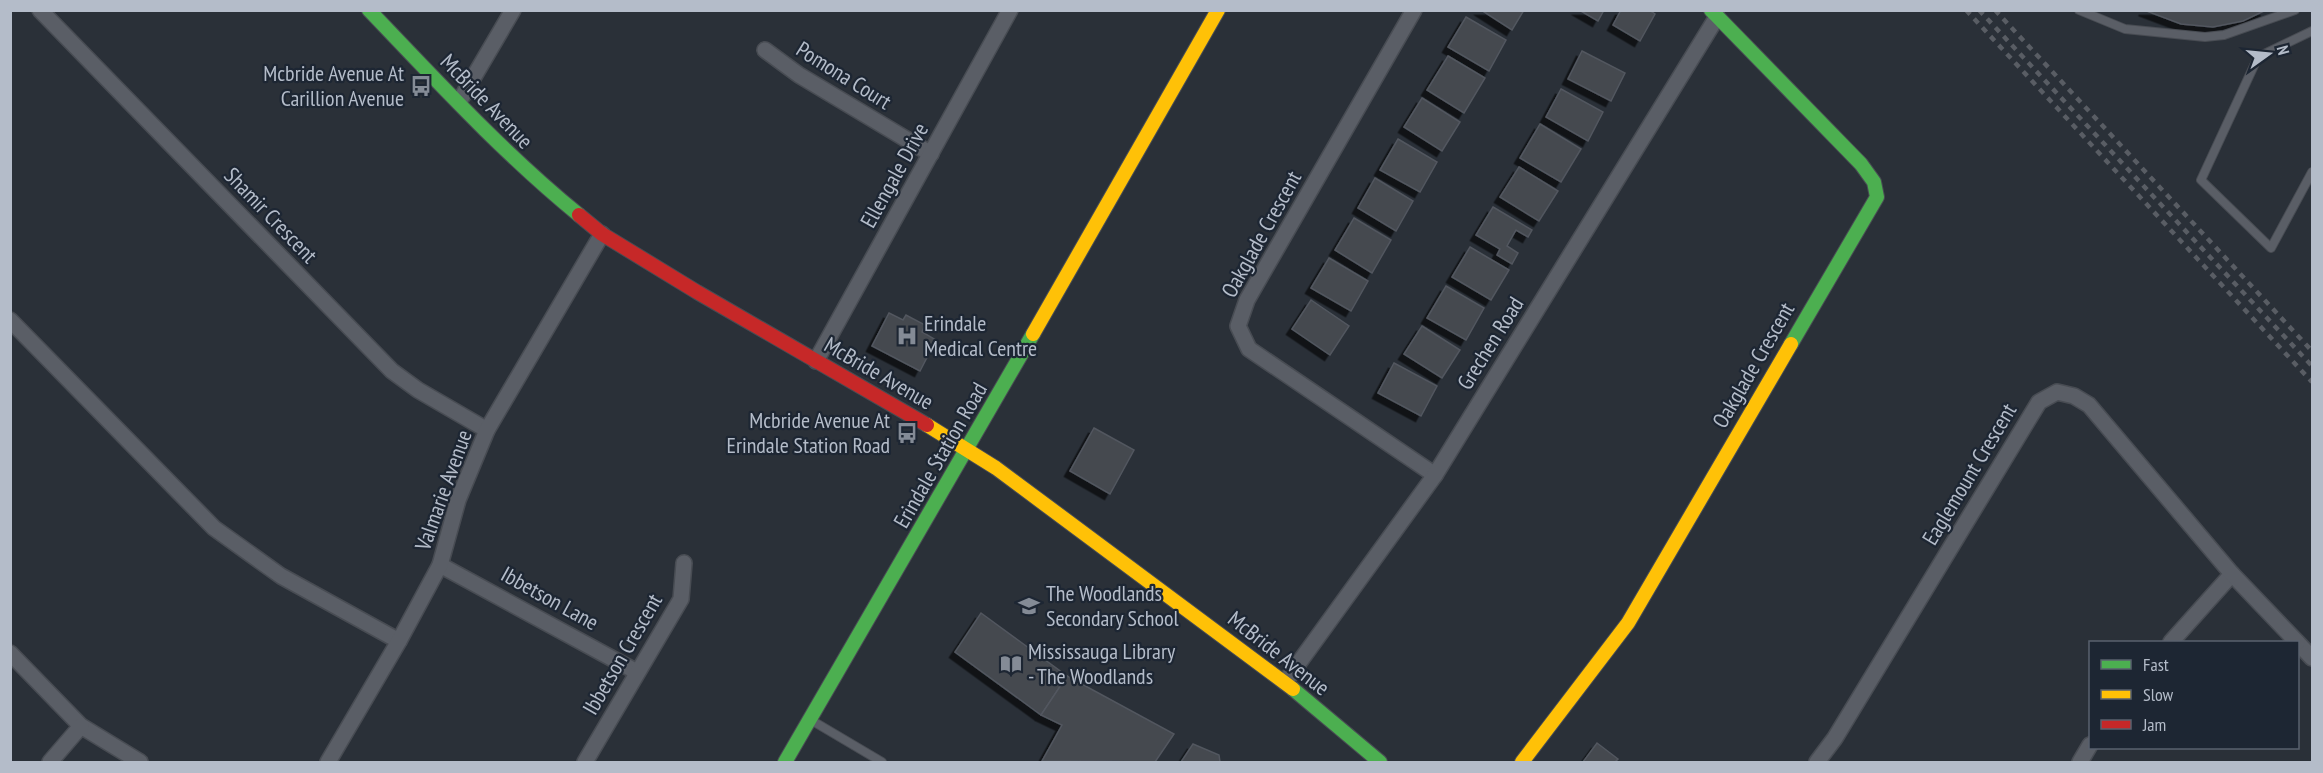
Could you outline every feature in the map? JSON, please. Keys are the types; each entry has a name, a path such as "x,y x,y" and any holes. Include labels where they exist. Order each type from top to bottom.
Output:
{"street":[{"name":"Shamir Crescent","path":"40,10 392,371 418,390 488,430"},
{"name":"McBride Avenue","path":"369,10 524,169 602,234 966,450 1032,494 1286,682 1380,762"},
{"path":"459,102 513,10"},
{"name":"Ellengale Drive","path":"816,361 1010,10"},
{"name":"Erindale Station Road","path":"785,762 948,485 1218,10"},
{"name":"Oakglade Crescent","path":"1414,10 1247,300 1238,326 1249,349 1435,475"},
{"name":"Oakglade Crescent","path":"1522,762 1628,623 1877,197 1874,182 1861,164 1714,14"},
{"name":"Grechen Road","path":"1286,682 1435,475 1714,14"},
{"name":"Pomona Court","path":"765,50 799,75 931,154"},
{"name":"Valmarie Avenue","path":"328,762 399,641 440,565 458,500 488,430 602,234"},
{"path":"10,320 214,528 281,576 399,641"},
{"name":"Eaglemount Crescent","path":"1817,762 1835,738 2038,402 2057,392 2074,396 2089,405 2232,574 2295,641"},
{"name":"Ibbetson Crescent","path":"585,762 681,599 684,563"},
{"name":"Ibbetson Lane","path":"440,565 637,672"},
{"path":"2172,641 2232,574"},
{"name":"Eaglemount Crescent","path":"2299,645 2313,658"},
{"path":"10,653 81,726 140,762"},
{"path":"50,762 81,726"},
{"path":"2080,762 2089,748"}],"lane":[{"path":"2079,10 2125,29 2205,37 2224,35 2295,10"},
{"path":"2313,31 2258,57 2201,180 2271,248 2313,172"},
{"path":"810,719 882,762"}],"building":[{"path":"1481,10 1524,10 1512,30"},
{"path":"1579,10 1604,10 1598,21"},
{"path":"1621,10 1649,10 1655,14 1640,41 1613,25"},
{"path":"2144,10 2266,10 2243,21 2213,27 2181,24"},
{"path":"1466,17 1506,40 1489,71 1448,47"},
{"path":"1582,51 1625,73 1611,101 1568,79"},
{"path":"1448,56 1485,78 1464,113 1427,90"},
{"path":"1561,89 1603,112 1588,141 1546,117"},
{"path":"1422,98 1460,122 1442,151 1404,127"},
{"path":"1540,124 1581,149 1561,182 1520,158"},
{"path":"1398,139 1437,162 1420,192 1380,170"},
{"path":"1519,167 1558,191 1539,221 1500,197"},
{"path":"1375,178 1413,201 1396,231 1358,208"},
{"path":"1493,207 1532,230 1528,237 1516,230 1507,246 1518,253 1512,264 1497,255 1500,249 1476,235"},
{"path":"1354,218 1391,240 1372,273 1335,250"},
{"path":"1470,247 1509,270 1491,300 1452,277"},
{"path":"1329,258 1368,281 1351,311 1311,288"},
{"path":"1446,286 1484,308 1466,340 1427,318"},
{"path":"1311,300 1349,326 1330,355 1292,329"},
{"path":"889,313 903,320 906,315 925,325 922,332 936,340 920,371 872,346"},
{"path":"1422,326 1460,350 1442,378 1404,354"},
{"path":"1394,363 1437,386 1421,416 1378,393"},
{"path":"1094,428 1134,450 1110,494 1070,471"},
{"name":"Mississauga Library - The Woodlands","path":"981,613 1067,676 1041,715 955,652"},
{"path":"1067,676 1174,734 1155,762 1042,761 1062,725 1041,715"},
{"path":"1597,743 1618,759 1615,762 1583,762"},
{"path":"1193,744 1219,755 1220,762 1181,762"}],"railway":[{"path":"1966,10 2312,382"},
{"path":"1979,10 2312,366"},
{"path":"1995,10 2312,351"}],"traffic: fast":[{"path":"369,10 497,142 579,215"},
{"path":"1711,10 1861,164 1874,182 1877,197 1791,344"},
{"path":"785,762 1033,334"},
{"path":"1293,689 1380,762"}],"traffic: slow":[{"path":"1033,334 1218,10"},
{"path":"1522,762 1628,623 1791,344"},
{"path":"927,425 996,468 1293,689"}],"traffic: jam":[{"path":"579,215 602,234 697,292 927,425"}],"place":[{"name":"Mcbride Avenue At Carillion Avenue","path":"421,86"},
{"name":"Erindale Medical Centre","path":"907,336"},
{"name":"Mcbride Avenue At Erindale Station Road","path":"907,433"},
{"name":"The Woodlands Secondary School","path":"1029,606"},
{"name":"Mississauga Library - The Woodlands","path":"1011,664"}]}
